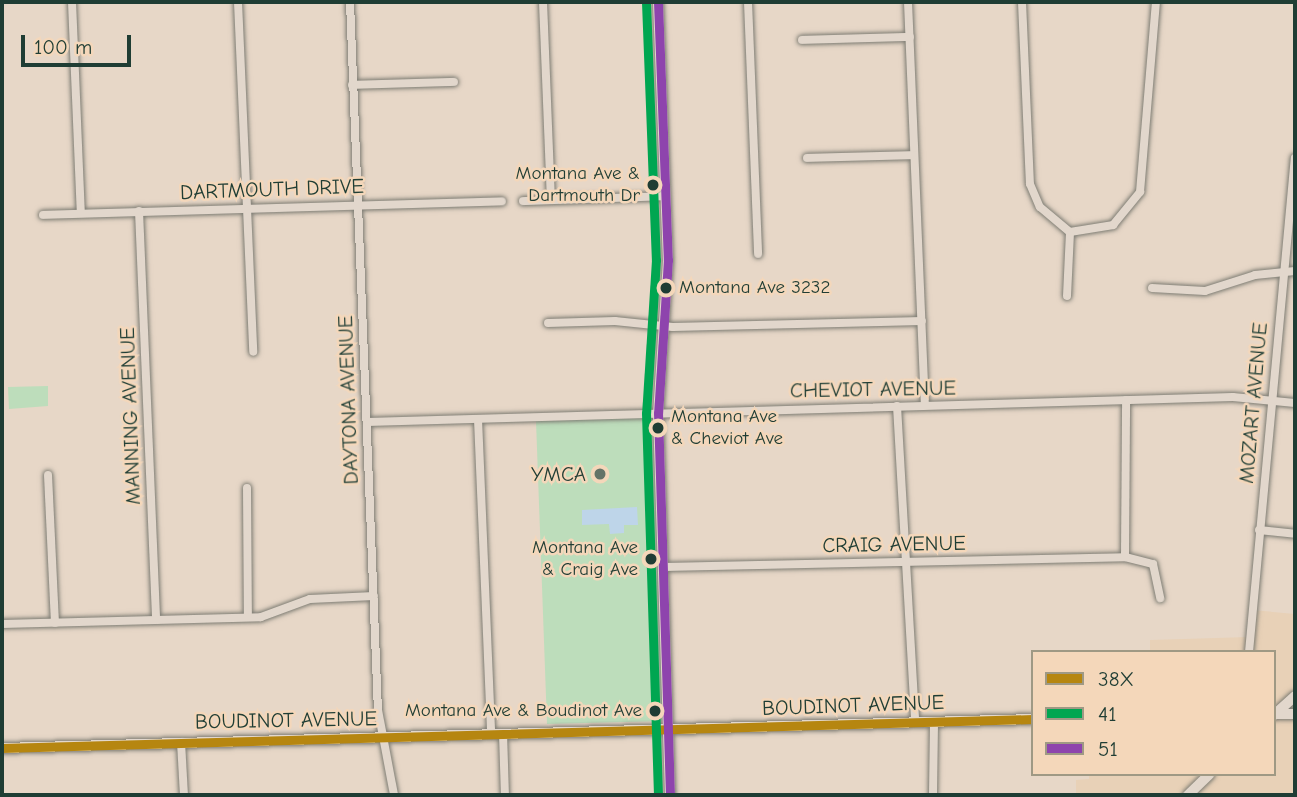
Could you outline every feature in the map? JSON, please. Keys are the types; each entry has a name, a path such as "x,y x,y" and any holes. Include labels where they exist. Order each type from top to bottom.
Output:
{"street":[{"path":"72,2 81,213"},
{"path":"238,2 253,352"},
{"name":"DAYTONA AVENUE","path":"350,2 374,596 384,737 394,795"},
{"path":"543,2 551,200"},
{"path":"658,2 666,197 658,413 671,728 670,795"},
{"path":"748,2 758,254"},
{"path":"908,2 925,405"},
{"path":"1022,2 1030,184 1040,207 1070,232 1113,225 1140,192 1156,2"},
{"path":"802,40 910,37"},
{"path":"352,85 454,82"},
{"path":"807,158 914,155"},
{"name":"MOZART AVENUE","path":"1249,650 1295,158"},
{"path":"523,201 666,197"},
{"name":"DARTMOUTH DRIVE","path":"43,215 502,201"},
{"name":"MANNING AVENUE","path":"139,211 156,620"},
{"path":"1068,296 1070,232"},
{"path":"1152,288 1205,291 1284,270 1295,271"},
{"path":"548,323 615,321 663,327 922,321"},
{"name":"CHEVIOT AVENUE","path":"367,422 1271,397 1295,403"},
{"path":"1126,400 1125,557 1153,564 1160,598"},
{"path":"897,406 915,722"},
{"path":"478,419 491,733"},
{"path":"48,475 54,623"},
{"path":"247,488 248,617"},
{"path":"1259,530 1295,534"},
{"name":"CRAIG AVENUE","path":"664,567 1125,557"},
{"path":"2,624 248,617 310,599 374,596"},
{"path":"1276,713 1295,696"},
{"path":"1276,714 1295,714"},
{"name":"BOUDINOT AVENUE","path":"2,748 1031,719"},
{"path":"933,795 934,722"},
{"path":"503,733 505,795"},
{"path":"181,742 184,795"},
{"path":"1188,795 1208,776"}],"shaded area":[{"path":"1252,610 1295,614 1295,794 1076,795 1076,780 1089,779 1089,776 1276,776 1276,650 1150,650 1150,640 1249,637"}],"green space":[{"path":"48,386 48,406 9,409 8,387"},
{"path":"653,417 666,721 547,724 536,421"}],"water":[{"path":"637,507 638,525 624,525 624,533 610,534 609,524 582,525 582,510"}],"transit line":[{"name":"41","path":"646,2 656,260 646,413 658,795"},
{"name":"51","path":"658,2 668,260 658,413 670,795"},
{"name":"38X","path":"2,748 1031,719"}],"place":[{"name":"Montana Ave & Dartmouth Dr","path":"653,185"},
{"name":"Montana Ave 3232","path":"666,288"},
{"name":"Montana Ave & Cheviot Ave","path":"658,428"},
{"name":"YMCA","path":"600,474"},
{"name":"Montana Ave & Craig Ave","path":"651,559"},
{"name":"Montana Ave & Boudinot Ave","path":"655,711"}]}
